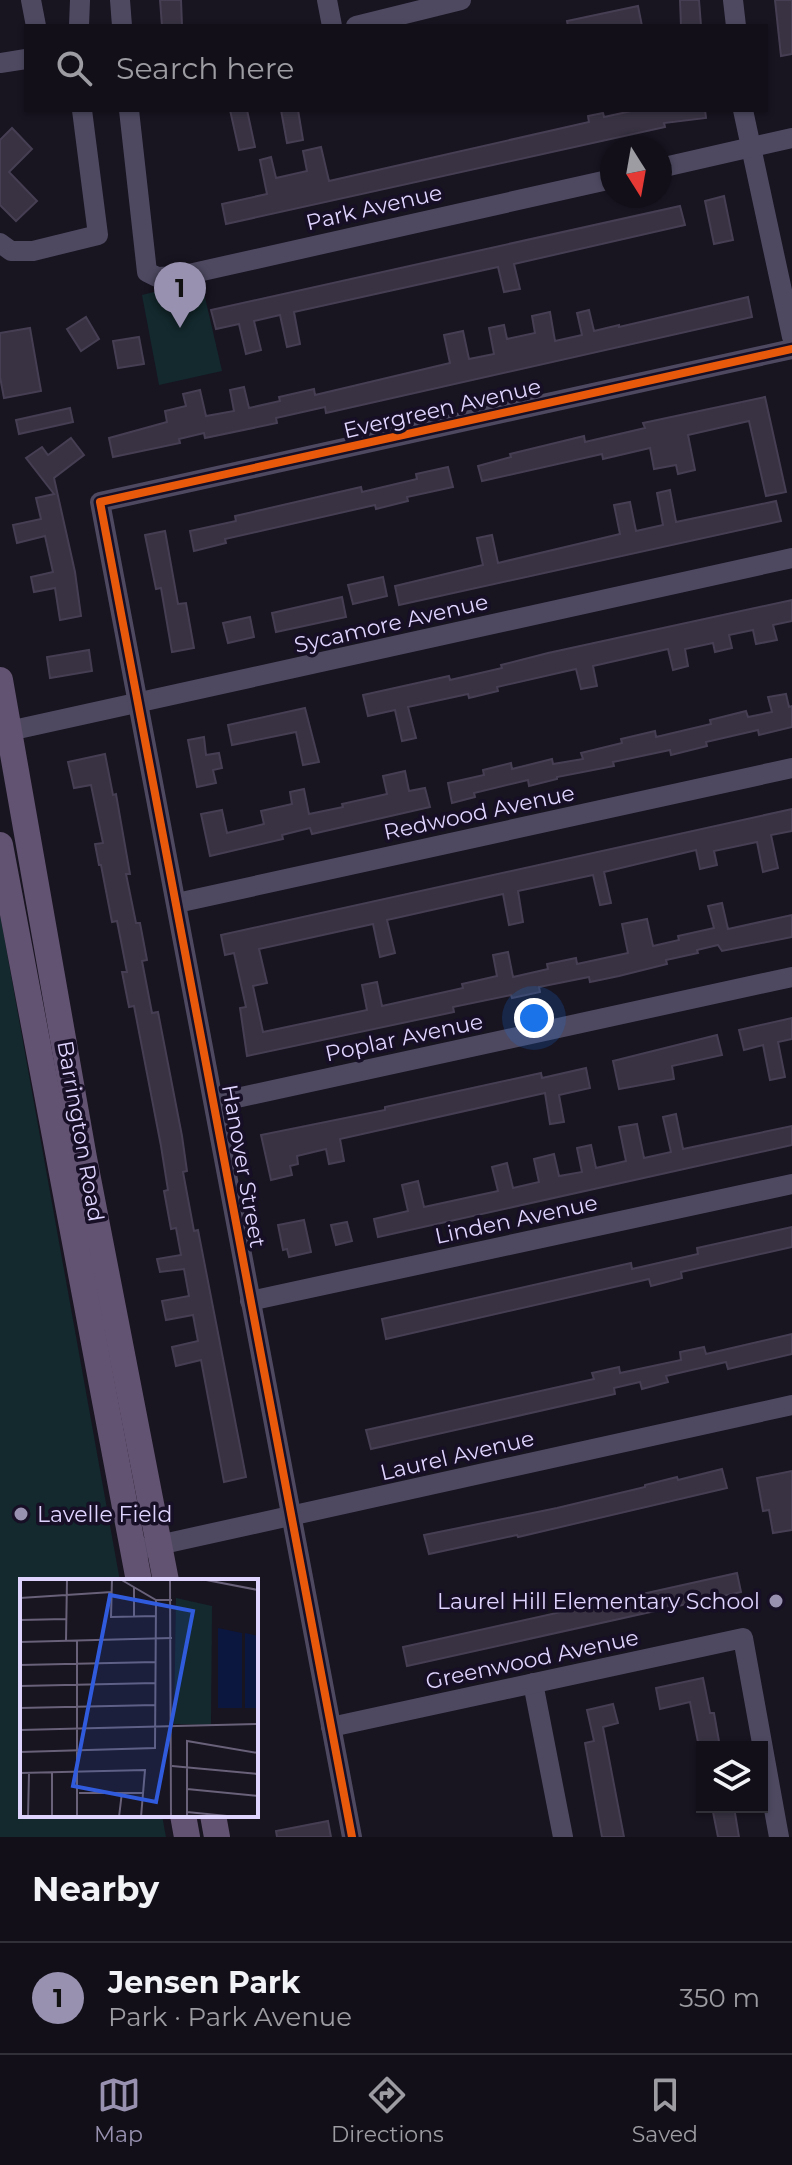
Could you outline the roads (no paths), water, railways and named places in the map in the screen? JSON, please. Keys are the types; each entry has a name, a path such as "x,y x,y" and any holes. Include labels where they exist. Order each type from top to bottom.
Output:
{"main road":[{"name":"Barrington Road","path":"0,680 5,732 166,1579"},
{"name":"Barrington Road","path":"0,845 139,1579"},
{"path":"183,1817 187,1837"},
{"path":"213,1817 217,1837"}],"street":[{"path":"31,0 36,24"},
{"path":"79,24 80,0"},
{"path":"120,0 122,24"},
{"path":"327,0 332,24"},
{"path":"364,24 461,0"},
{"path":"733,0 736,24"},
{"path":"0,63 24,59"},
{"path":"0,243 11,251 33,251 98,235 82,112"},
{"name":"Park Avenue","path":"129,112 147,272 157,277 180,276 600,182"},
{"path":"743,112 792,337"},
{"path":"672,165 792,138"},
{"name":"Evergreen Avenue","path":"100,502 792,349"},
{"name":"Hanover Street","path":"100,502 352,1837"},
{"name":"Sycamore Avenue","path":"5,732 792,558"},
{"name":"Redwood Avenue","path":"177,903 792,768"},
{"name":"Poplar Avenue","path":"214,1103 792,977"},
{"name":"Linden Avenue","path":"250,1301 792,1184"},
{"name":"Laurel Avenue","path":"133,1551 792,1405"},
{"name":"Greenwood Avenue","path":"331,1727 743,1638 779,1837"},
{"path":"533,1683 563,1837"}],"place":[{"name":"Jensen Park","path":"180,328"},
{"name":"Lavelle Field","path":"21,1514"},
{"name":"Laurel Hill Elementary School","path":"776,1601"}]}
